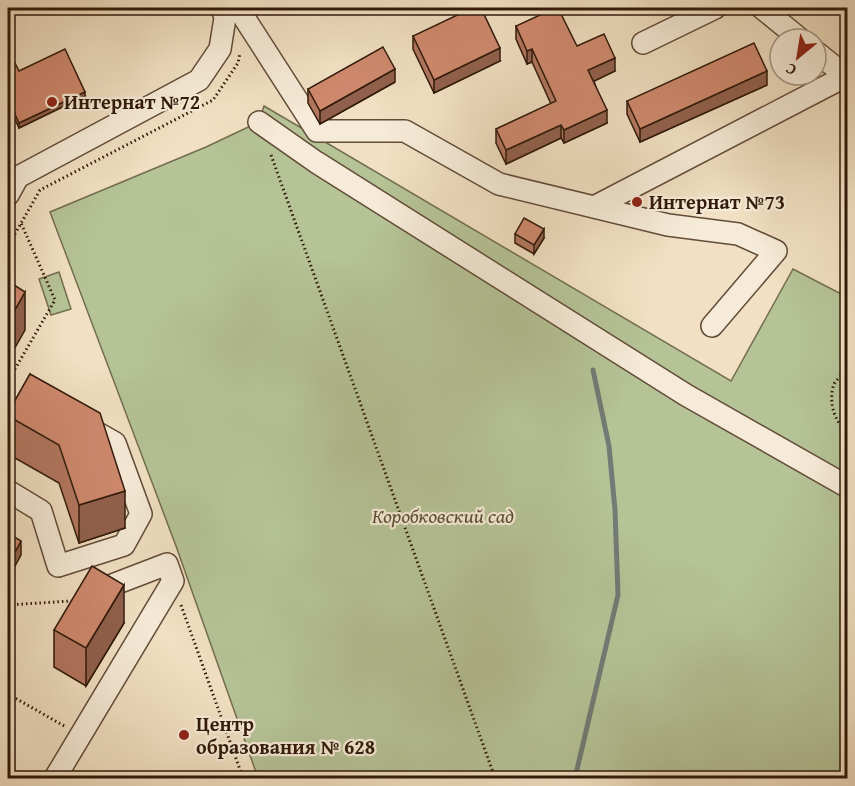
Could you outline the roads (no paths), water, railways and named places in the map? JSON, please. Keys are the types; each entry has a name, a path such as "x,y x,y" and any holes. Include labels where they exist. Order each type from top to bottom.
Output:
{"street":[{"path":"643,43 715,8"},
{"path":"762,8 785,27"},
{"path":"8,195 18,177 199,80 220,49 237,13"},
{"path":"237,13 317,131 405,131 499,184 668,225 738,234 776,251 712,326"},
{"path":"594,207 847,77 828,62"},
{"path":"259,122 316,162 686,395 848,487"},
{"path":"8,491 41,511 58,566 124,545 141,514 115,443 66,416"},
{"path":"55,778 173,581 167,564 72,601"}],"waterway":[{"path":"575,778 618,595 615,510 609,446 593,370"}],"place":[{"name":"Интернат №72","path":"52,102"},
{"name":"Интернат №73","path":"637,202"},
{"name":"Центр образования № 628","path":"184,735"}],"park label":[{"name":"Коробковский сад","path":"443,516"}]}
